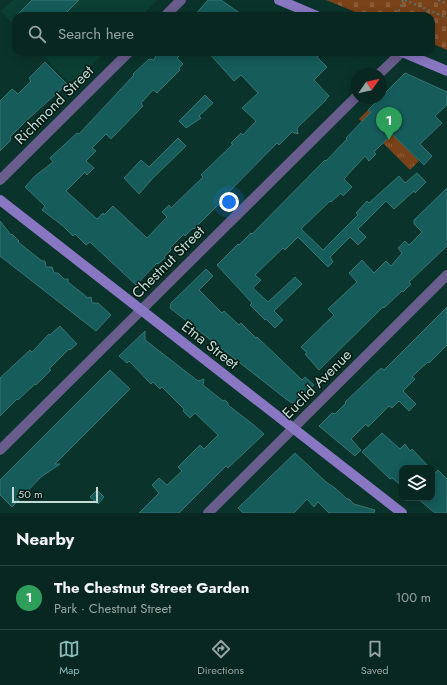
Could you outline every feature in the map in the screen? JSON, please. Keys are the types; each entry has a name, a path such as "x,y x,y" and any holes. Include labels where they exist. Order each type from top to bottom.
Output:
{"main road":[{"path":"279,0 308,12"},
{"path":"411,56 447,71"},
{"name":"Etna Street","path":"0,200 402,513"}],"street":[{"path":"169,12 181,0"},
{"name":"Richmond Street","path":"0,180 125,56"},
{"path":"385,68 398,56"},
{"name":"Chestnut Street","path":"0,450 351,102"},
{"name":"Euclid Avenue","path":"208,513 447,275"}],"path":[{"path":"399,12 404,0 433,12"},
{"path":"438,0 447,4"},
{"path":"435,13 447,18"}],"shaded area":[{"path":"13,0 157,0 145,12 12,12 12,23 1,11"},
{"path":"44,56 101,56 71,85"}],"green space":[{"path":"326,0 447,0 447,50 435,45 435,12 355,12"},
{"path":"368,110 419,161 410,170 359,119"}],"building":[{"path":"32,0 79,0 67,12 20,12"},
{"path":"208,0 221,0 238,12 198,12"},
{"path":"156,56 179,56 177,58 183,64 179,68 180,70 157,93 153,90 141,103 143,106 111,139 106,134 92,148 96,151 86,161 94,168 87,175 85,172 66,191 97,219 103,213 104,215 113,206 147,238 167,217 162,212 169,205 171,208 203,177 201,175 233,144 231,143 241,133 243,135 256,121 242,108 258,93 241,75 234,81 212,56 318,56 317,57 327,67 314,80 329,96 297,128 298,134 292,132 279,145 277,143 194,229 193,228 185,236 184,234 170,248 171,250 164,257 165,258 158,264 157,263 136,285 90,242 86,245 75,234 73,236 63,226 42,210 45,206 25,187 35,176 53,162 50,158 77,133 79,134 134,75 133,74 149,59 154,60"},
{"path":"45,62 67,84 11,136 10,141 0,151 0,101 12,89 18,94 31,81 29,78"},
{"path":"405,73 447,92 447,105 435,116 442,123 420,144 432,156 424,165 392,134 374,152 376,154 369,161 365,156 344,179 352,187 343,196 341,193 331,202 330,201 301,229 323,250 358,215 356,213 367,201 369,203 399,176 405,183 417,173 426,182 415,193 414,191 394,209 386,201 358,229 366,237 358,245 350,237 330,257 333,262 328,267 298,237 285,250 283,248 255,275 261,280 253,288 268,302 295,277 302,284 274,311 283,320 275,328 250,305 252,303 217,265 238,244 239,245 251,233 252,234 325,160 326,161 371,112 368,110 374,104 387,104 387,91"},
{"path":"205,95 213,103 199,116 201,118 186,128 179,121"},
{"path":"178,138 186,146 152,179 139,194 124,178 141,160 149,167"},
{"path":"447,188 447,246 409,282 411,284 403,292 402,291 384,308 383,307 319,370 301,347 334,315 328,309 357,282 349,273 362,260 374,273 386,261 391,266 402,253 398,248 405,241 409,245 422,232 414,224 414,220"},
{"path":"0,221 11,235 12,234 19,241 18,242 42,261 45,261 46,267 52,267 54,273 58,273 64,279 68,279 68,282 88,298 91,297 92,303 98,303 111,315 96,331 0,256"},
{"path":"206,269 213,276 199,290 222,313 224,311 239,325 241,323 302,380 305,377 314,385 296,404 286,399 170,308 171,303"},
{"path":"447,307 447,345 412,377 415,379 403,391 416,404 409,411 399,401 392,408 389,406 368,427 366,424 351,439 361,450 355,456 319,426 332,413 335,414 346,403 345,402 381,368 384,370"},
{"path":"60,326 77,344 70,350 69,349 49,369 51,370 36,385 35,384 18,400 17,399 0,416 0,378 30,350 32,352 49,334 50,335"},
{"path":"145,331 145,340 198,381 204,379 203,385 223,401 225,400 228,405 264,434 228,468 226,466 179,513 139,513 159,493 152,485 159,478 167,485 182,471 178,467 200,445 204,449 218,435 195,413 190,418 183,411 184,409 162,387 160,389 153,382 151,384 129,361 127,363 119,356"},
{"path":"110,370 130,389 55,464 60,464 41,477 12,507 0,495 0,480"},
{"path":"382,433 400,449 405,444 410,451 412,449 427,465 399,465 399,484 392,478 390,479 362,452"},
{"path":"295,453 347,499 354,504 375,510 374,513 329,513 318,502 314,507 307,499 294,513 243,513 238,508"},
{"path":"438,470 447,479 447,513 435,513 421,501 435,501 435,473"},
{"path":"97,490 104,497 98,504 90,497"}],"place":[{"name":"The Chestnut Street Garden","path":"389,140"}]}
